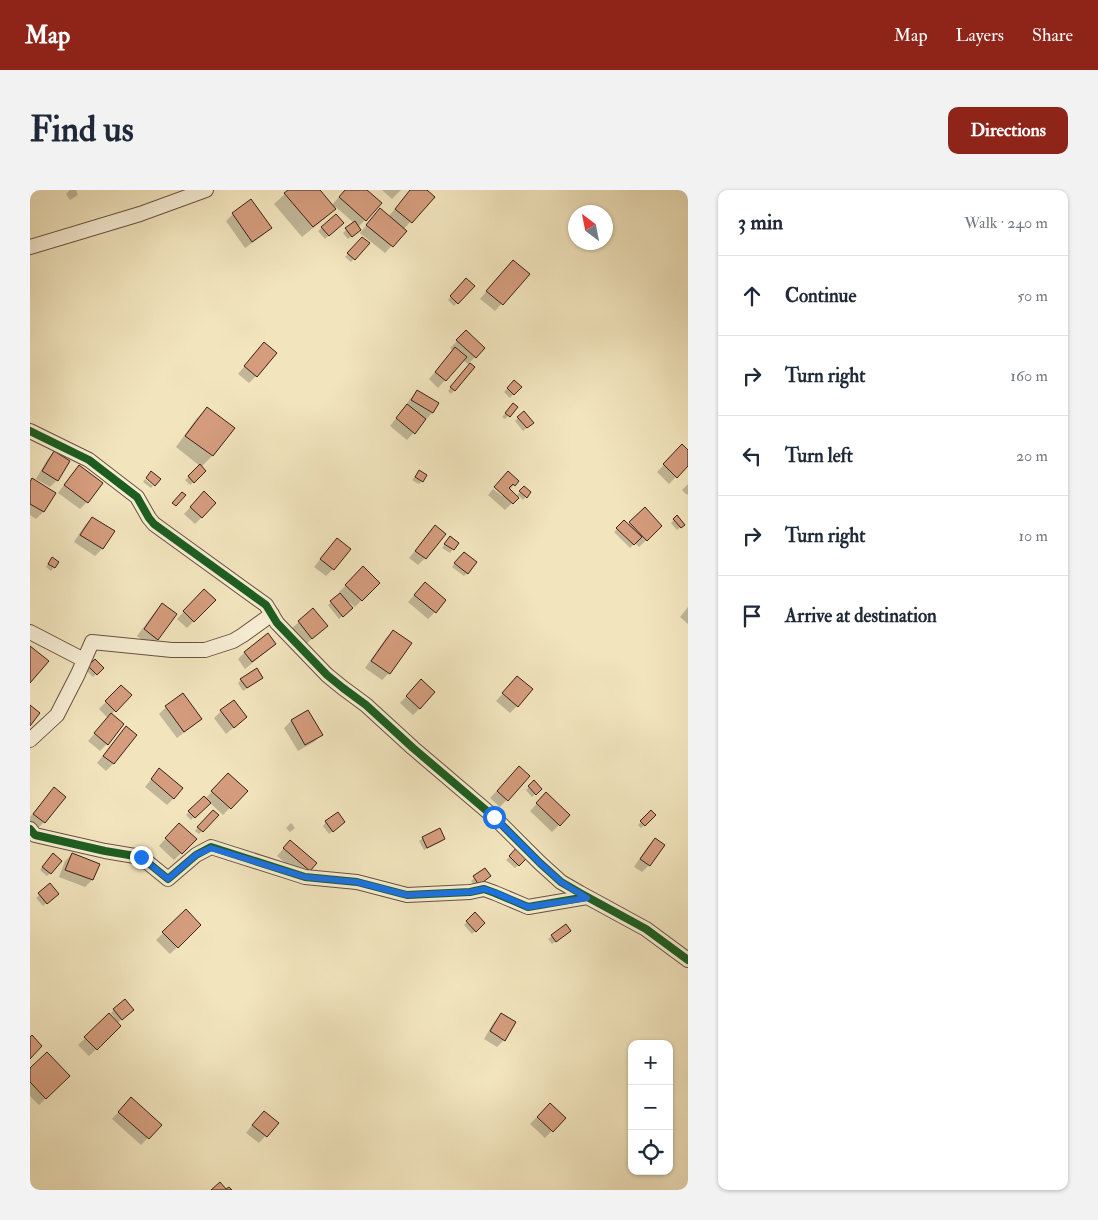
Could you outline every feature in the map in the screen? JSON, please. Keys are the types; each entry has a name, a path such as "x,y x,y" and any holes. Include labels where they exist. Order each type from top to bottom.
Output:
{"street":[{"path":"30,246 140,214 206,190"},
{"path":"30,431 89,460 110,475 137,497 154,524 266,605 277,623 327,674 366,705 494,817 561,882 646,929 688,960"},
{"path":"30,740 57,715 92,642 172,650 205,650 232,641 272,614"},
{"path":"30,632 84,660"},
{"path":"30,829 35,835 141,857 168,879 196,855 211,848 305,877 357,882 407,895 470,892 484,889 528,907 587,898"}],"building":[{"path":"288,190 320,190 336,209 313,227 284,193"},
{"path":"345,190 367,190 382,203 366,221 339,197"},
{"path":"410,190 427,190 435,197 412,223 395,209"},
{"path":"251,199 272,228 252,242 232,213"},
{"path":"380,208 407,231 393,247 366,225"},
{"path":"336,214 344,223 329,236 321,227"},
{"path":"355,221 361,230 352,237 345,228"},
{"path":"362,237 370,243 355,260 347,253"},
{"path":"513,260 530,274 503,305 486,291"},
{"path":"466,278 475,286 458,304 450,296"},
{"path":"466,330 485,348 476,358 456,340"},
{"path":"264,342 277,353 257,377 244,366"},
{"path":"455,347 467,357 446,381 435,372"},
{"path":"470,363 475,367 455,391 450,387"},
{"path":"514,380 522,387 514,395 507,388"},
{"path":"417,390 439,403 433,413 411,400"},
{"path":"513,403 518,407 510,417 505,413"},
{"path":"407,404 426,419 415,434 396,418"},
{"path":"207,407 235,428 213,456 185,436"},
{"path":"524,411 534,423 527,428 517,417"},
{"path":"682,444 688,450 688,466 677,478 663,464"},
{"path":"54,451 70,461 58,481 42,471"},
{"path":"200,464 206,471 194,483 188,476"},
{"path":"79,465 103,483 88,503 64,485"},
{"path":"419,470 427,475 423,482 415,477"},
{"path":"151,471 161,479 155,486 146,478"},
{"path":"508,471 519,481 515,486 513,484 509,488 519,498 513,504 494,487"},
{"path":"32,478 56,493 44,512 30,504 30,482"},
{"path":"524,486 531,492 527,498 519,491"},
{"path":"204,491 216,503 202,518 190,507"},
{"path":"182,492 186,495 176,506 172,503"},
{"path":"645,507 662,526 647,541 629,522"},
{"path":"677,515 685,525 681,528 673,519"},
{"path":"92,517 115,531 103,549 80,535"},
{"path":"624,520 642,537 634,545 616,528"},
{"path":"435,525 446,534 426,559 415,551"},
{"path":"450,536 459,543 454,550 444,544"},
{"path":"337,538 351,549 334,570 320,559"},
{"path":"464,552 477,562 468,574 454,563"},
{"path":"52,557 59,562 55,568 48,564"},
{"path":"363,566 380,583 362,601 345,585"},
{"path":"425,582 446,600 436,613 414,595"},
{"path":"204,589 216,600 194,622 183,611"},
{"path":"340,593 353,608 343,617 330,601"},
{"path":"162,603 177,614 158,640 144,629"},
{"path":"313,608 328,626 312,639 298,621"},
{"path":"393,630 412,643 390,674 371,661"},
{"path":"268,633 276,644 252,662 244,652"},
{"path":"30,646 49,661 30,683"},
{"path":"95,659 104,668 97,675 88,666"},
{"path":"257,668 263,678 247,688 240,679"},
{"path":"517,676 533,689 518,707 502,693"},
{"path":"421,679 435,692 420,709 406,696"},
{"path":"121,685 132,695 116,712 105,701"},
{"path":"183,693 202,719 184,732 165,706"},
{"path":"234,700 247,717 234,728 220,710"},
{"path":"30,705 40,713 30,726"},
{"path":"308,710 323,735 305,745 291,720"},
{"path":"111,713 124,724 108,745 94,733"},
{"path":"126,726 137,735 114,764 103,756"},
{"path":"519,766 530,776 508,801 497,791"},
{"path":"159,768 183,788 174,799 151,779"},
{"path":"228,773 248,791 231,809 211,791"},
{"path":"534,780 542,789 536,795 528,786"},
{"path":"54,787 66,797 45,823 33,814"},
{"path":"546,792 570,815 560,826 536,803"},
{"path":"204,796 211,803 195,818 188,811"},
{"path":"213,810 219,815 203,832 197,827"},
{"path":"651,810 656,815 645,826 640,821"},
{"path":"338,812 345,822 333,832 325,821"},
{"path":"179,823 197,839 182,854 165,838"},
{"path":"440,828 445,839 427,848 422,837"},
{"path":"655,838 665,845 650,866 640,859"},
{"path":"290,840 317,863 310,871 283,848"},
{"path":"518,846 528,857 519,866 509,856"},
{"path":"53,853 62,861 51,874 42,867"},
{"path":"72,853 100,864 93,880 65,870"},
{"path":"485,868 491,876 479,885 473,876"},
{"path":"50,883 59,894 47,904 38,893"},
{"path":"186,909 201,925 178,948 162,932"},
{"path":"475,912 485,923 476,932 466,921"},
{"path":"566,924 571,931 556,942 551,935"},
{"path":"125,999 134,1010 122,1020 113,1009"},
{"path":"109,1013 121,1026 97,1050 84,1037"},
{"path":"501,1013 516,1022 505,1041 490,1031"},
{"path":"32,1035 42,1046 30,1059 30,1037"},
{"path":"47,1052 70,1076 46,1099 30,1082 30,1068"},
{"path":"131,1097 162,1125 149,1139 118,1112"},
{"path":"550,1103 566,1118 553,1132 537,1117"},
{"path":"264,1111 279,1123 267,1137 252,1125"},
{"path":"220,1182 226,1189 229,1187 232,1190 211,1190"}],"cycle path":[{"path":"30,431 89,460 137,497 154,524 266,605 277,623 327,675 366,705 494,817 561,882 646,929 688,960"},
{"path":"30,829 35,835 141,857 168,879 196,855 211,847 305,877 357,882 407,895 470,892 484,889 528,907 587,897"}],"route":[{"path":"141,857 168,879 196,855 211,848 305,877 357,882 407,895 470,892 484,889 528,907 587,898 561,882 494,817"}]}
